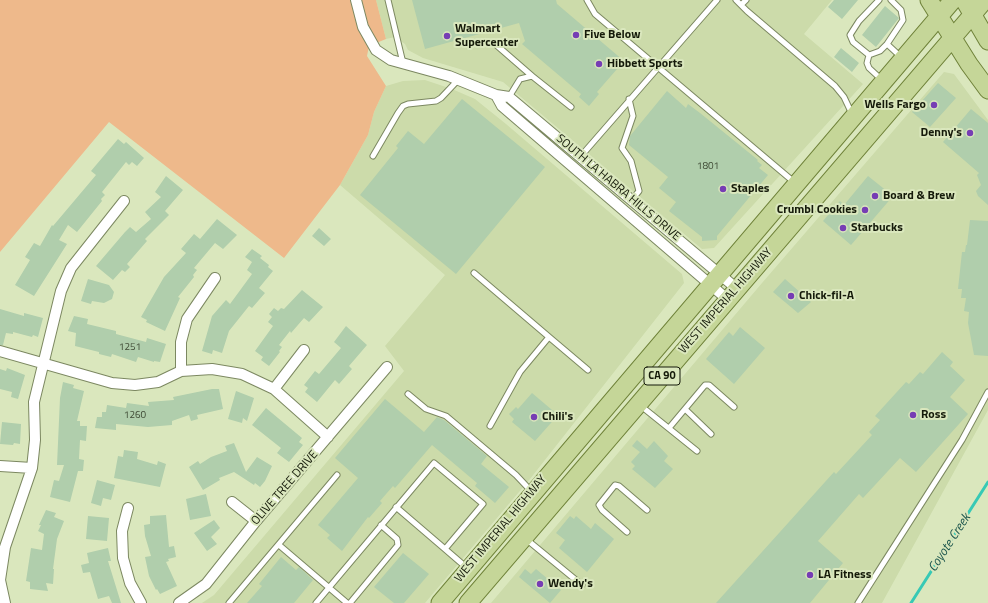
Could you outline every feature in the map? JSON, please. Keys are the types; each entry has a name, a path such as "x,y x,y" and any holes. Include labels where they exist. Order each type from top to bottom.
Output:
{"main road":[{"path":"929,0 988,90"},
{"name":"WEST IMPERIAL HIGHWAY","path":"440,603 532,492 616,398 953,0"},
{"path":"964,0 988,41"},
{"name":"WEST IMPERIAL HIGHWAY","path":"468,603 985,0"},
{"path":"520,541 515,541 516,534 552,491 552,480 548,474"}],"street":[{"path":"356,0 363,27 376,50 391,60 458,80 496,95 509,97"},
{"name":"SOUTH LA HABRA HILLS DRIVE","path":"496,95 502,106 732,294"},
{"name":"SOUTH LA HABRA HILLS DRIVE","path":"509,97 631,200 732,294"},
{"path":"5,603 0,580 5,547 32,468 35,440 34,402 61,290 70,268 124,201"},
{"path":"181,371 181,342 187,319 215,278"},
{"path":"274,389 304,350"},
{"path":"0,351 44,362 112,383 135,385 158,382 181,371 212,369 242,374 274,389 328,438"},
{"name":"OLIVE TREE DRIVE","path":"179,603 206,584 256,521 387,367"},
{"path":"0,466 32,468"},
{"path":"232,502 256,521"},
{"path":"128,508 122,532 123,558 130,583 141,603"}],"lane":[{"path":"388,0 403,63"},
{"path":"587,0 595,14 796,184"},
{"path":"580,156 717,0"},
{"path":"736,0 833,84 844,97 854,117"},
{"path":"741,5 746,0"},
{"path":"870,55 853,42 850,35 859,21 878,0"},
{"path":"884,81 869,68 867,63 870,55 880,51 887,44 904,17 901,10 891,0"},
{"path":"494,43 571,107"},
{"path":"887,44 903,59"},
{"path":"509,97 520,79 532,76"},
{"path":"373,156 403,106 408,104 436,101 441,98 458,80"},
{"path":"629,99 633,116 622,148 631,161 639,191 631,200"},
{"path":"474,273 588,370"},
{"path":"490,426 520,372 549,337"},
{"path":"669,428 705,385 709,385 734,407"},
{"path":"858,603 962,440 988,392"},
{"path":"408,394 426,409 446,416 516,474 532,492"},
{"path":"638,404 697,451"},
{"path":"685,408 711,434"},
{"path":"316,603 434,463 483,504 445,549"},
{"path":"229,603 337,475"},
{"path":"627,532 602,510 599,505 615,485 619,486 647,510"},
{"path":"396,507 469,569"},
{"path":"279,545 348,603 398,546 397,539 381,525"},
{"path":"520,541 582,585"}],"shaded area":[{"path":"0,0 376,0 386,39 369,46 367,56 386,86 374,112 368,135 340,185 284,258 109,122 0,252"},
{"path":"376,0 832,0 804,34 863,84 714,248 702,249 503,82 423,58 408,50 405,44 395,37 386,39"},
{"path":"944,72 954,74 988,120 988,410 882,603 491,603 762,283"},
{"path":"425,80 475,99 682,274 684,283 530,479 425,603 202,603 214,595 404,371 385,346 445,275 340,185 368,135 374,112 386,86 403,81"}],"building":[{"path":"412,0 556,0 557,4 624,61 597,92 599,94 589,106 579,97 581,94 522,44 525,41 519,23 425,49"},
{"path":"834,0 858,0 842,19 828,7"},
{"path":"885,6 899,18 876,47 862,35"},
{"path":"841,48 859,63 852,72 834,57"},
{"name":"Wells Fargo","path":"938,83 956,98 930,127 912,112"},
{"path":"667,91 686,108 688,104 700,113 758,160 757,161 762,165 759,168 768,175 717,236 717,240 702,241 702,237 669,211 676,202 659,188 668,177 629,145 630,136"},
{"path":"462,99 545,167 456,274 360,195 398,148 396,146 408,131 424,144"},
{"name":"Denny's","path":"971,109 988,123 988,205 978,196 976,191 981,185 977,175 979,173 943,142"},
{"path":"118,139 124,144 126,142 144,158 137,166 132,162 129,165 126,162 102,192 105,195 101,199 102,201 77,232 68,225 59,240 67,244 34,296 15,285 30,260 25,257 34,243 40,246 52,225 53,226 96,175 91,171"},
{"path":"166,176 183,190 165,211 169,215 145,239 147,241 127,264 130,267 125,272 122,270 113,280 96,266 130,227 136,232 151,219 145,212 161,197 155,192"},
{"path":"868,176 893,196 851,245 823,221 840,201 844,205"},
{"path":"217,219 237,235 223,249 215,243 194,268 197,270 193,275 194,277 178,297 180,298 165,331 146,322 147,320 141,317 164,277 186,253 181,249 194,234 200,239"},
{"path":"970,220 988,221 988,356 974,355 968,323 969,312 964,311 966,298 961,298 962,289 958,289 962,252 965,252 967,245"},
{"path":"319,228 331,239 324,246 312,236"},
{"path":"252,249 262,256 260,258 269,265 268,267 273,271 259,288 265,293 252,308 249,306 229,331 222,353 213,350 212,354 202,351 212,316 226,300 230,304 252,274 247,270 252,262 245,257"},
{"path":"88,279 109,285 114,292 112,299 104,303 92,301 91,304 81,301"},
{"name":"Chick-fil-A","path":"785,279 811,302 798,313 773,292"},
{"path":"302,290 323,307 309,322 304,318 291,333 290,331 279,345 282,347 279,351 280,352 269,366 261,360 263,357 255,351 273,326 268,322 272,317 269,314 274,308 278,311 281,308 284,309"},
{"path":"0,309 24,316 24,313 43,318 38,337 13,332 13,334 6,333 3,345 0,345"},
{"path":"74,316 88,319 87,324 116,331 116,334 146,342 147,338 166,344 160,362 154,362 138,357 136,362 112,354 111,357 99,354 99,352 75,346 76,333 68,331"},
{"path":"346,326 367,345 349,366 352,369 339,384 335,380 317,402 305,392 308,388 304,385 315,371 319,374 341,348 334,342"},
{"path":"740,327 765,348 734,384 706,359 729,332 733,336"},
{"path":"942,352 953,362 950,366 965,380 950,397 968,414 916,472 900,458 863,498 859,494 818,541 843,563 810,603 716,603 834,472 836,474 872,435 869,432 880,420 875,416 906,382 909,384 920,372 923,374"},
{"path":"7,368 25,375 18,399 11,397 12,392 0,389 0,369 6,371"},
{"path":"63,382 74,385 73,388 84,391 77,421 80,421 80,426 87,426 86,441 80,440 79,459 84,460 83,471 78,471 70,502 50,497 54,480 59,481 64,465 57,465 60,398"},
{"path":"219,389 223,409 197,415 198,419 191,421 189,415 172,421 172,425 148,427 116,424 116,430 95,428 97,417 102,417 102,412 106,412 107,405 126,408 127,403 149,406 148,402 174,400 173,397"},
{"path":"236,391 254,398 247,421 243,418 242,423 228,419"},
{"name":"Chili's","path":"532,393 558,415 535,441 512,422 514,419 509,414 516,407 518,409"},
{"path":"385,399 424,432 437,417 444,420 487,456 481,464 509,487 495,503 475,486 477,483 432,445 395,488 393,486 380,501 382,503 369,518 368,517 342,551 327,538 330,535 318,525 358,478 335,458"},
{"path":"266,408 302,438 299,442 303,445 289,462 277,453 281,448 252,425"},
{"path":"2,422 21,424 20,444 0,444"},
{"path":"637,440 647,449 654,441 668,456 664,461 673,469 655,488 632,469 635,466 631,462 640,452 632,446"},
{"path":"234,443 246,472 257,457 272,466 265,481 260,487 255,483 254,485 234,472 219,478 220,480 203,490 189,467 198,461 200,464 211,457 227,451 225,446"},
{"path":"124,450 138,452 137,459 157,465 158,461 166,464 160,487 114,478 118,456 123,457"},
{"path":"97,480 115,485 111,500 103,498 101,506 91,503"},
{"path":"206,494 211,516 190,520 186,499"},
{"path":"46,510 56,513 54,517 64,521 57,539 53,569 53,584 46,583 48,591 30,589 30,582 26,581 31,548 42,550 44,534 38,531 41,525 39,525"},
{"path":"166,515 169,547 174,546 176,557 168,559 169,561 166,562 177,586 160,594 157,589 156,590 149,576 145,557 151,556 145,536 144,525 150,524 150,516"},
{"path":"88,516 109,518 107,541 86,539"},
{"path":"570,516 574,519 576,516 591,529 595,523 614,539 587,572 559,548 565,540 556,533"},
{"path":"214,520 220,528 211,537 217,544 207,551 194,533"},
{"path":"108,548 111,561 108,561 121,603 112,603 109,596 98,599 90,572 83,573 81,565 89,563 87,553"},
{"path":"403,553 429,574 404,603 394,603 374,587"},
{"path":"281,557 296,570 299,567 313,580 294,603 247,603 262,586 259,584"},
{"name":"Wendy's","path":"525,569 531,574 536,569 561,590 550,603 519,577"}],"waterway":[{"name":"Coyote Creek","path":"911,603 988,482"}],"place":[{"name":"Five Below","path":"576,35"},
{"name":"Walmart Supercenter","path":"447,36"},
{"name":"Hibbett Sports","path":"599,64"},
{"name":"Wells Fargo","path":"934,105"},
{"name":"Denny's","path":"970,133"},
{"name":"Staples","path":"723,189"},
{"name":"Board & Brew","path":"875,196"},
{"name":"Crumbl Cookies","path":"865,210"},
{"name":"Starbucks","path":"843,228"},
{"name":"Chick-fil-A","path":"791,296"},
{"name":"Ross","path":"913,415"},
{"name":"Chili's","path":"534,417"},
{"name":"LA Fitness","path":"810,575"},
{"name":"Wendy's","path":"540,584"}]}
